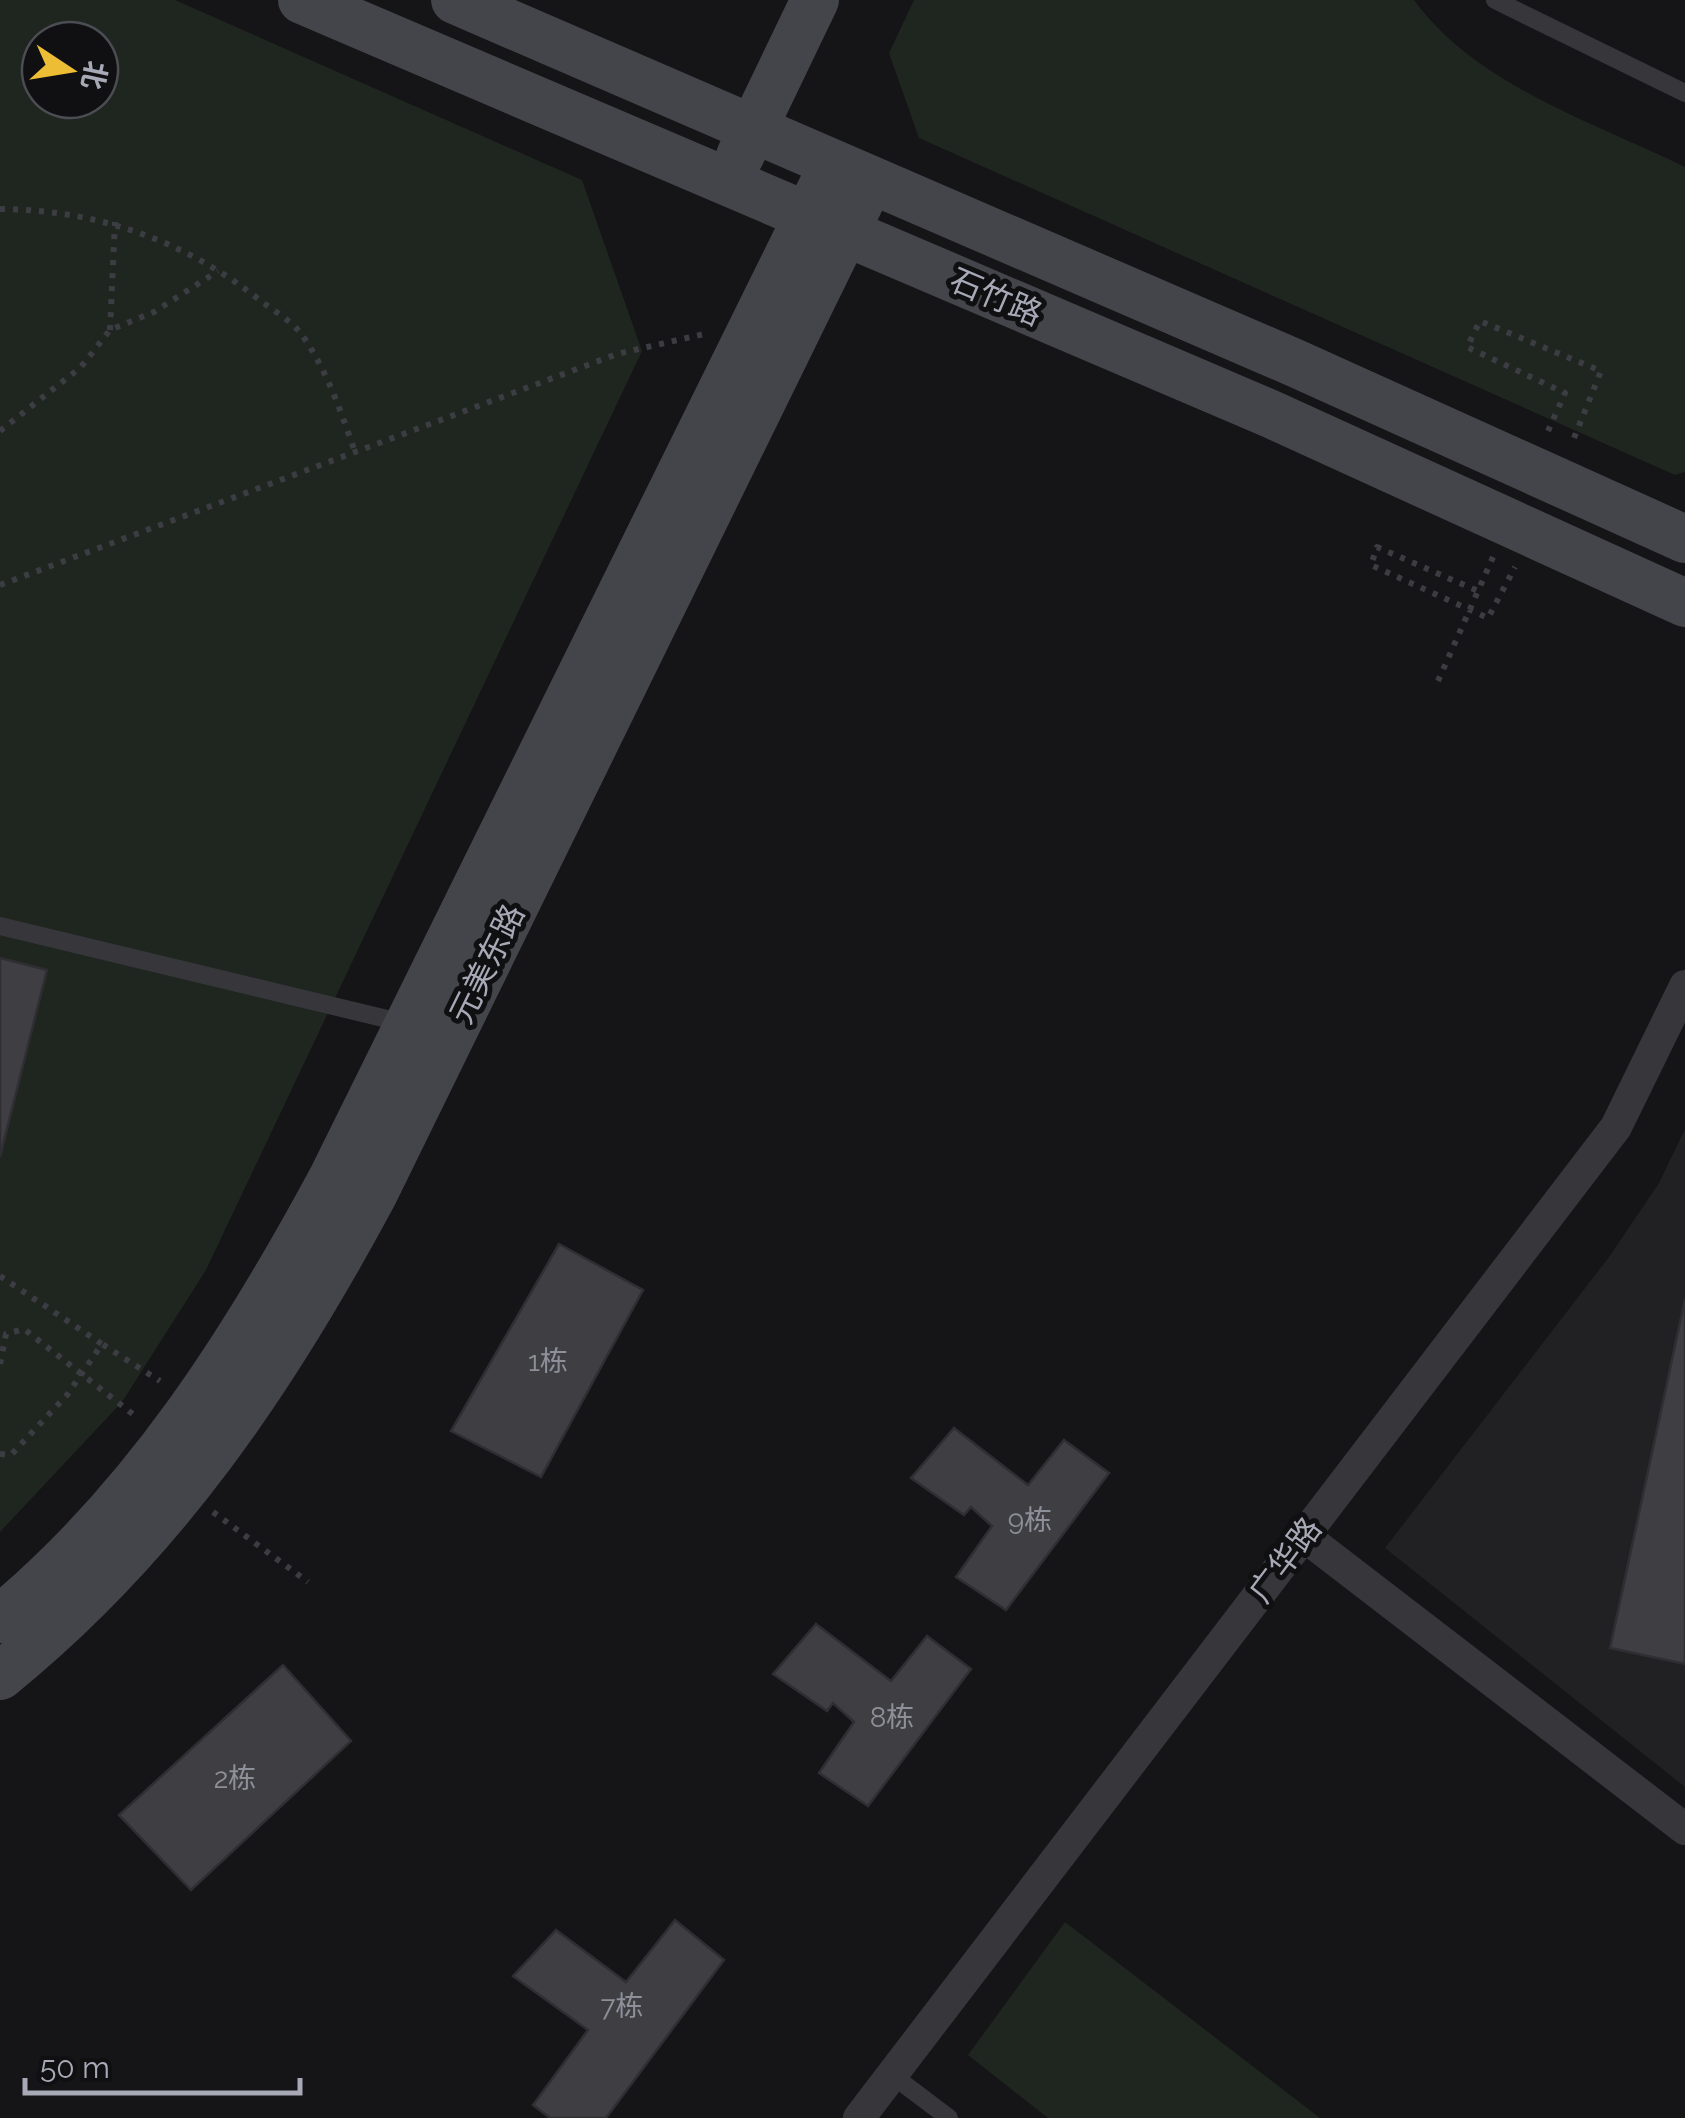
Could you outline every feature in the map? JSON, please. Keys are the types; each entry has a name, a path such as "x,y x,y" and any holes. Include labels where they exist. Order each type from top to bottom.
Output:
{"street":[{"name":"石竹路","path":"302,0 1273,416 1685,602"},
{"name":"石竹路","path":"455,0 1295,363 1685,539"},
{"path":"728,182 816,0"},
{"name":"元美东路","path":"0,1676 118,1565 194,1482 312,1308 373,1195 852,173"},
{"name":"元美东路","path":"0,1619 87,1534 160,1453 274,1286 759,321 829,226"},
{"name":"广华路","path":"859,2118 1616,1127 1685,986"},
{"path":"1304,1536 1685,1829"}],"lane":[{"path":"1495,0 1685,93"},
{"path":"0,926 408,1024"},
{"path":"892,2075 949,2118"}],"path":[{"path":"0,209 39,209 115,222 182,249 218,271 300,332 334,392 355,452"},
{"path":"110,330 115,222"},
{"path":"0,431 81,367 110,330 154,312 218,271"},
{"path":"0,586 617,354 759,321"},
{"path":"1556,481 1601,371 1564,354"},
{"path":"1468,610 1488,618 1533,533"},
{"path":"1438,681 1478,591"},
{"path":"1,1280 196,1403"},
{"path":"0,1454 11,1455 66,1395 102,1344"}],"shaded area":[{"path":"0,0 175,0 582,180 642,351 206,1270 122,1402 0,1532"},
{"path":"914,0 1414,0 1440,30 1503,78 1575,117 1685,167 1685,472 1675,475 919,138 889,53"},
{"path":"1685,1129 1685,1787 1385,1548 1609,1257 1659,1183"},
{"path":"1065,1922 1320,2118 1048,2118 968,2055"}],"building":[{"path":"0,958 47,970 0,1157"},
{"path":"559,1244 643,1290 541,1477 451,1431"},
{"path":"1685,1299 1685,1664 1610,1648"},
{"path":"954,1428 1028,1485 1064,1440 1109,1473 1006,1610 956,1577 992,1526 971,1507 964,1515 911,1478"},
{"path":"816,1624 891,1681 927,1636 971,1669 868,1806 819,1773 854,1722 833,1703 827,1711 773,1674"},
{"path":"283,1665 351,1741 191,1890 119,1815"},
{"path":"675,1920 724,1960 606,2118 550,2118 533,2105 588,2030 513,1976 556,1930 626,1982"}]}
